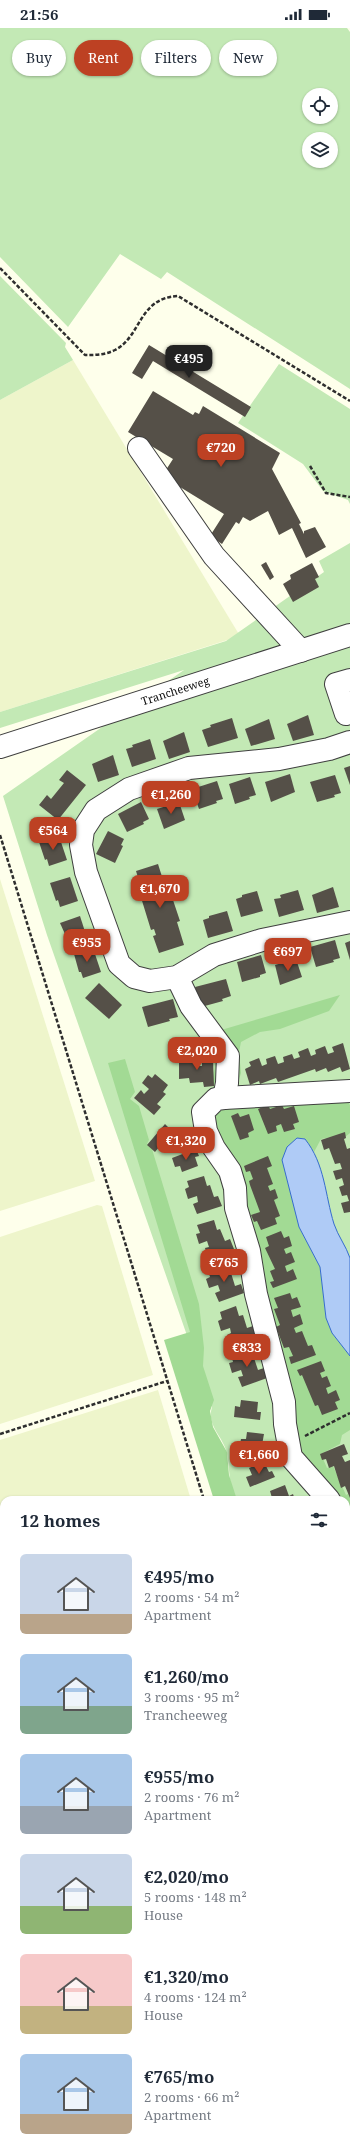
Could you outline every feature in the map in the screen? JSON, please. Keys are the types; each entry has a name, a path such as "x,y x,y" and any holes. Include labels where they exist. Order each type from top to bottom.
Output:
{"street":[{"path":"139,448 214,556 301,651"},
{"name":"Trancheeweg","path":"0,746 350,635"},
{"path":"350,680 336,684 346,714 350,712"},
{"path":"350,742 329,749 280,759 189,768 129,789 96,810 83,830 81,844 86,872 119,964 134,977 150,981 177,977 214,955 234,948 262,940 350,922"},
{"path":"177,977 191,1006 228,1056 227,1083 224,1098"},
{"path":"325,1496 291,1457 288,1444 284,1402 256,1294 249,1251 236,1208 235,1188 230,1171 214,1148 206,1131 203,1112 216,1100 224,1098 350,1090"}],"path":[{"path":"0,268 85,355 103,354 116,350 127,340 147,309 169,297 178,296 350,401"},
{"path":"310,466 326,493 350,497"},
{"path":"0,835 203,1496"},
{"path":"0,1434 167,1381"},
{"path":"288,1444 350,1413"}],"green space":[{"path":"0,28 347,28 350,32 350,389 167,272 161,279 120,254 68,327 0,257"},
{"path":"0,276 66,343 65,347 73,360 0,400"},
{"path":"73,360 240,636 0,712 0,400"},
{"path":"279,364 350,409 350,504 348,500 323,491 303,464 238,423"},
{"path":"350,543 350,1496 235,1496 232,1489 227,1454 223,1442 211,1420 212,1407 47,935 3,796 184,670 0,728 0,712 226,641 324,572 319,561"},
{"path":"0,879 95,1181 0,1211"},
{"path":"340,995 329,1011 280,1029 260,1032 241,1042 239,1052 241,1073 236,1090 215,1094 213,1088 213,1078 216,1050 211,1033"},
{"path":"125,1059 135,1092 130,1099 139,1106 149,1140 147,1144 152,1149 199,1304 204,1348 203,1366 214,1400 210,1411 213,1427 227,1452 229,1475 236,1496 213,1496 164,1340 190,1332 108,1063"},
{"path":"346,1099 350,1105 350,1133 344,1138 343,1135 321,1139 314,1152 313,1149 299,1227 320,1267 326,1318 332,1333 350,1356 350,1430 342,1435 340,1444 321,1454 327,1468 333,1466 346,1495 350,1493 350,1496 332,1496 296,1454 213,1138 213,1111 219,1107"},
{"path":"97,1205 102,1206 153,1375 0,1424 0,1237"},
{"path":"158,1390 190,1496 0,1496 0,1440"}],"water":[{"path":"297,1138 305,1139 317,1159 324,1180 334,1224 350,1258 350,1356 332,1333 326,1318 320,1267 299,1227 282,1160 287,1147"}],"building":[{"path":"149,345 251,407 245,417 153,361 142,379 132,373"},
{"path":"153,391 193,415 195,412 199,414 203,406 280,453 272,469 301,523 299,524 304,534 304,531 315,527 326,547 306,558 292,528 279,535 268,511 250,521 243,517 239,524 236,522 222,544 210,536 224,514 162,476 173,459 128,432"},
{"path":"266,562 274,577 270,580 261,565"},
{"path":"312,563 319,577 315,579 319,587 293,602 283,584 291,579 290,575"},
{"path":"308,715 314,735 293,741 287,724"},
{"path":"232,718 238,738 208,747 202,730 211,727 210,725"},
{"path":"269,719 275,739 251,746 245,729"},
{"path":"184,732 190,752 169,759 163,741"},
{"path":"150,739 156,759 132,767 126,749 133,747 132,745"},
{"path":"113,755 119,775 98,782 92,764"},
{"path":"350,766 350,785 344,768"},
{"path":"67,770 86,785 58,820 39,805 47,795 51,799 64,783 59,780"},
{"path":"290,774 295,792 271,802 265,782"},
{"path":"335,775 341,793 334,795 335,797 317,802 310,782"},
{"path":"250,777 256,795 249,797 250,799 235,804 229,784"},
{"path":"217,781 223,799 216,801 217,803 199,809 192,789"},
{"path":"141,802 149,819 143,822 144,824 127,832 118,814"},
{"path":"179,802 185,820 164,829 157,809"},
{"path":"108,831 124,839 121,845 123,846 115,863 96,854"},
{"path":"59,836 67,860 49,866 47,859 45,860 39,842"},
{"path":"158,864 164,883 167,882 180,921 177,922 184,945 159,953 153,936 156,935 154,929 151,930 139,891 142,890 136,871"},
{"path":"70,877 78,901 60,907 58,900 56,901 50,883"},
{"path":"333,887 339,907 317,913 312,895"},
{"path":"298,890 304,910 279,917 274,899 281,898 280,895"},
{"path":"257,891 263,911 241,917 236,899 242,897 242,895"},
{"path":"227,911 233,931 208,938 203,920 209,918 209,916"},
{"path":"80,916 87,938 69,943 60,923"},
{"path":"335,940 340,958 333,960 334,962 316,967 310,947"},
{"path":"350,941 350,960 345,943"},
{"path":"93,948 101,972 83,978 81,972 79,972 74,954"},
{"path":"261,955 266,973 260,975 260,977 242,982 237,962"},
{"path":"296,959 302,977 280,985 275,965"},
{"path":"226,979 231,996 222,999 223,1001 201,1007 195,987"},
{"path":"99,983 122,1005 109,1019 85,998"},
{"path":"173,999 178,1017 169,1019 170,1021 148,1027 142,1007"},
{"path":"343,1043 350,1069 342,1072 340,1067 328,1072 326,1068 316,1072 315,1069 278,1082 276,1078 260,1084 259,1081 250,1085 245,1069 251,1066 249,1062 259,1058 262,1066 267,1064 266,1059 275,1056 278,1064 284,1062 283,1057 292,1054 294,1059 300,1057 298,1052 308,1048 311,1056 316,1054 315,1050 325,1046 328,1054 334,1052 332,1047"},
{"path":"185,1057 196,1057 197,1066 202,1066 202,1060 213,1060 214,1086 204,1087 203,1082 190,1083 189,1078 179,1079 179,1063 185,1062"},
{"path":"155,1074 168,1085 163,1092 166,1094 157,1104 161,1107 154,1115 134,1098 141,1090 144,1094 149,1089 142,1083 148,1075 152,1078"},
{"path":"268,1105 270,1109 282,1105 284,1109 294,1106 299,1122 293,1124 295,1129 284,1132 281,1124 276,1126 277,1131 268,1134 258,1109"},
{"path":"238,1113 240,1117 249,1114 254,1130 248,1133 249,1137 240,1140 231,1116"},
{"path":"165,1124 170,1129 168,1132 175,1139 164,1151 159,1147 155,1152 147,1145"},
{"path":"345,1132 346,1138 344,1139 347,1149 350,1148 350,1212 344,1213 341,1203 349,1201 347,1195 342,1196 339,1187 344,1185 342,1178 336,1180 333,1171 342,1169 340,1163 335,1164 329,1148 324,1150 321,1140"},
{"path":"196,1149 199,1156 195,1157 198,1166 182,1172 180,1166 175,1167 172,1158"},
{"path":"268,1156 272,1166 267,1168 273,1184 268,1186 270,1191 275,1189 278,1198 274,1200 280,1216 275,1218 277,1224 261,1230 257,1221 254,1222 251,1215 260,1212 249,1181 253,1179 250,1171 246,1172 244,1166"},
{"path":"204,1176 207,1186 210,1185 214,1197 218,1196 222,1206 197,1214 193,1204 198,1202 197,1196 188,1199 185,1189 189,1187 187,1181"},
{"path":"214,1220 217,1230 220,1229 225,1241 230,1239 234,1249 208,1258 205,1248 209,1247 207,1241 199,1244 196,1234 200,1233 197,1225"},
{"path":"281,1231 284,1238 289,1236 292,1246 284,1249 286,1254 291,1252 295,1262 285,1266 287,1272 293,1269 297,1279 273,1288 270,1282 274,1281 270,1271 275,1269 265,1248 269,1246 266,1237"},
{"path":"225,1264 228,1274 231,1273 235,1286 241,1284 244,1293 219,1302 215,1293 220,1291 218,1285 209,1288 206,1279 210,1277 208,1270"},
{"path":"290,1293 292,1299 297,1297 301,1307 291,1310 293,1317 300,1314 303,1324 294,1328 296,1333 302,1331 308,1346 312,1345 316,1355 291,1364 289,1357 293,1356 289,1347 284,1348 276,1327 280,1325 274,1309 278,1308 274,1298"},
{"path":"236,1306 239,1316 243,1315 247,1328 253,1326 256,1335 230,1344 227,1335 231,1333 230,1328 221,1331 218,1321 222,1319 220,1312"},
{"path":"247,1349 251,1359 254,1358 258,1370 264,1368 267,1378 242,1387 238,1377 243,1376 241,1370 232,1373 229,1363 233,1362 231,1354"},
{"path":"321,1361 325,1371 320,1373 322,1378 327,1376 331,1386 326,1388 328,1394 336,1390 340,1400 335,1402 338,1409 322,1415 318,1405 315,1406 302,1375 300,1376 297,1370"},
{"path":"241,1400 258,1402 257,1412 261,1412 260,1420 234,1417 235,1406 240,1407"},
{"path":"247,1432 264,1434 262,1445 266,1446 266,1452 239,1449 241,1439 246,1439"},
{"path":"344,1444 348,1454 342,1456 345,1462 350,1460 350,1496 345,1486 341,1488 334,1466 329,1468 326,1459 322,1460 320,1454"},
{"path":"264,1462 269,1472 272,1471 275,1477 250,1487 246,1477 252,1475 249,1468"},
{"path":"285,1485 289,1496 271,1496 270,1491"}]}
